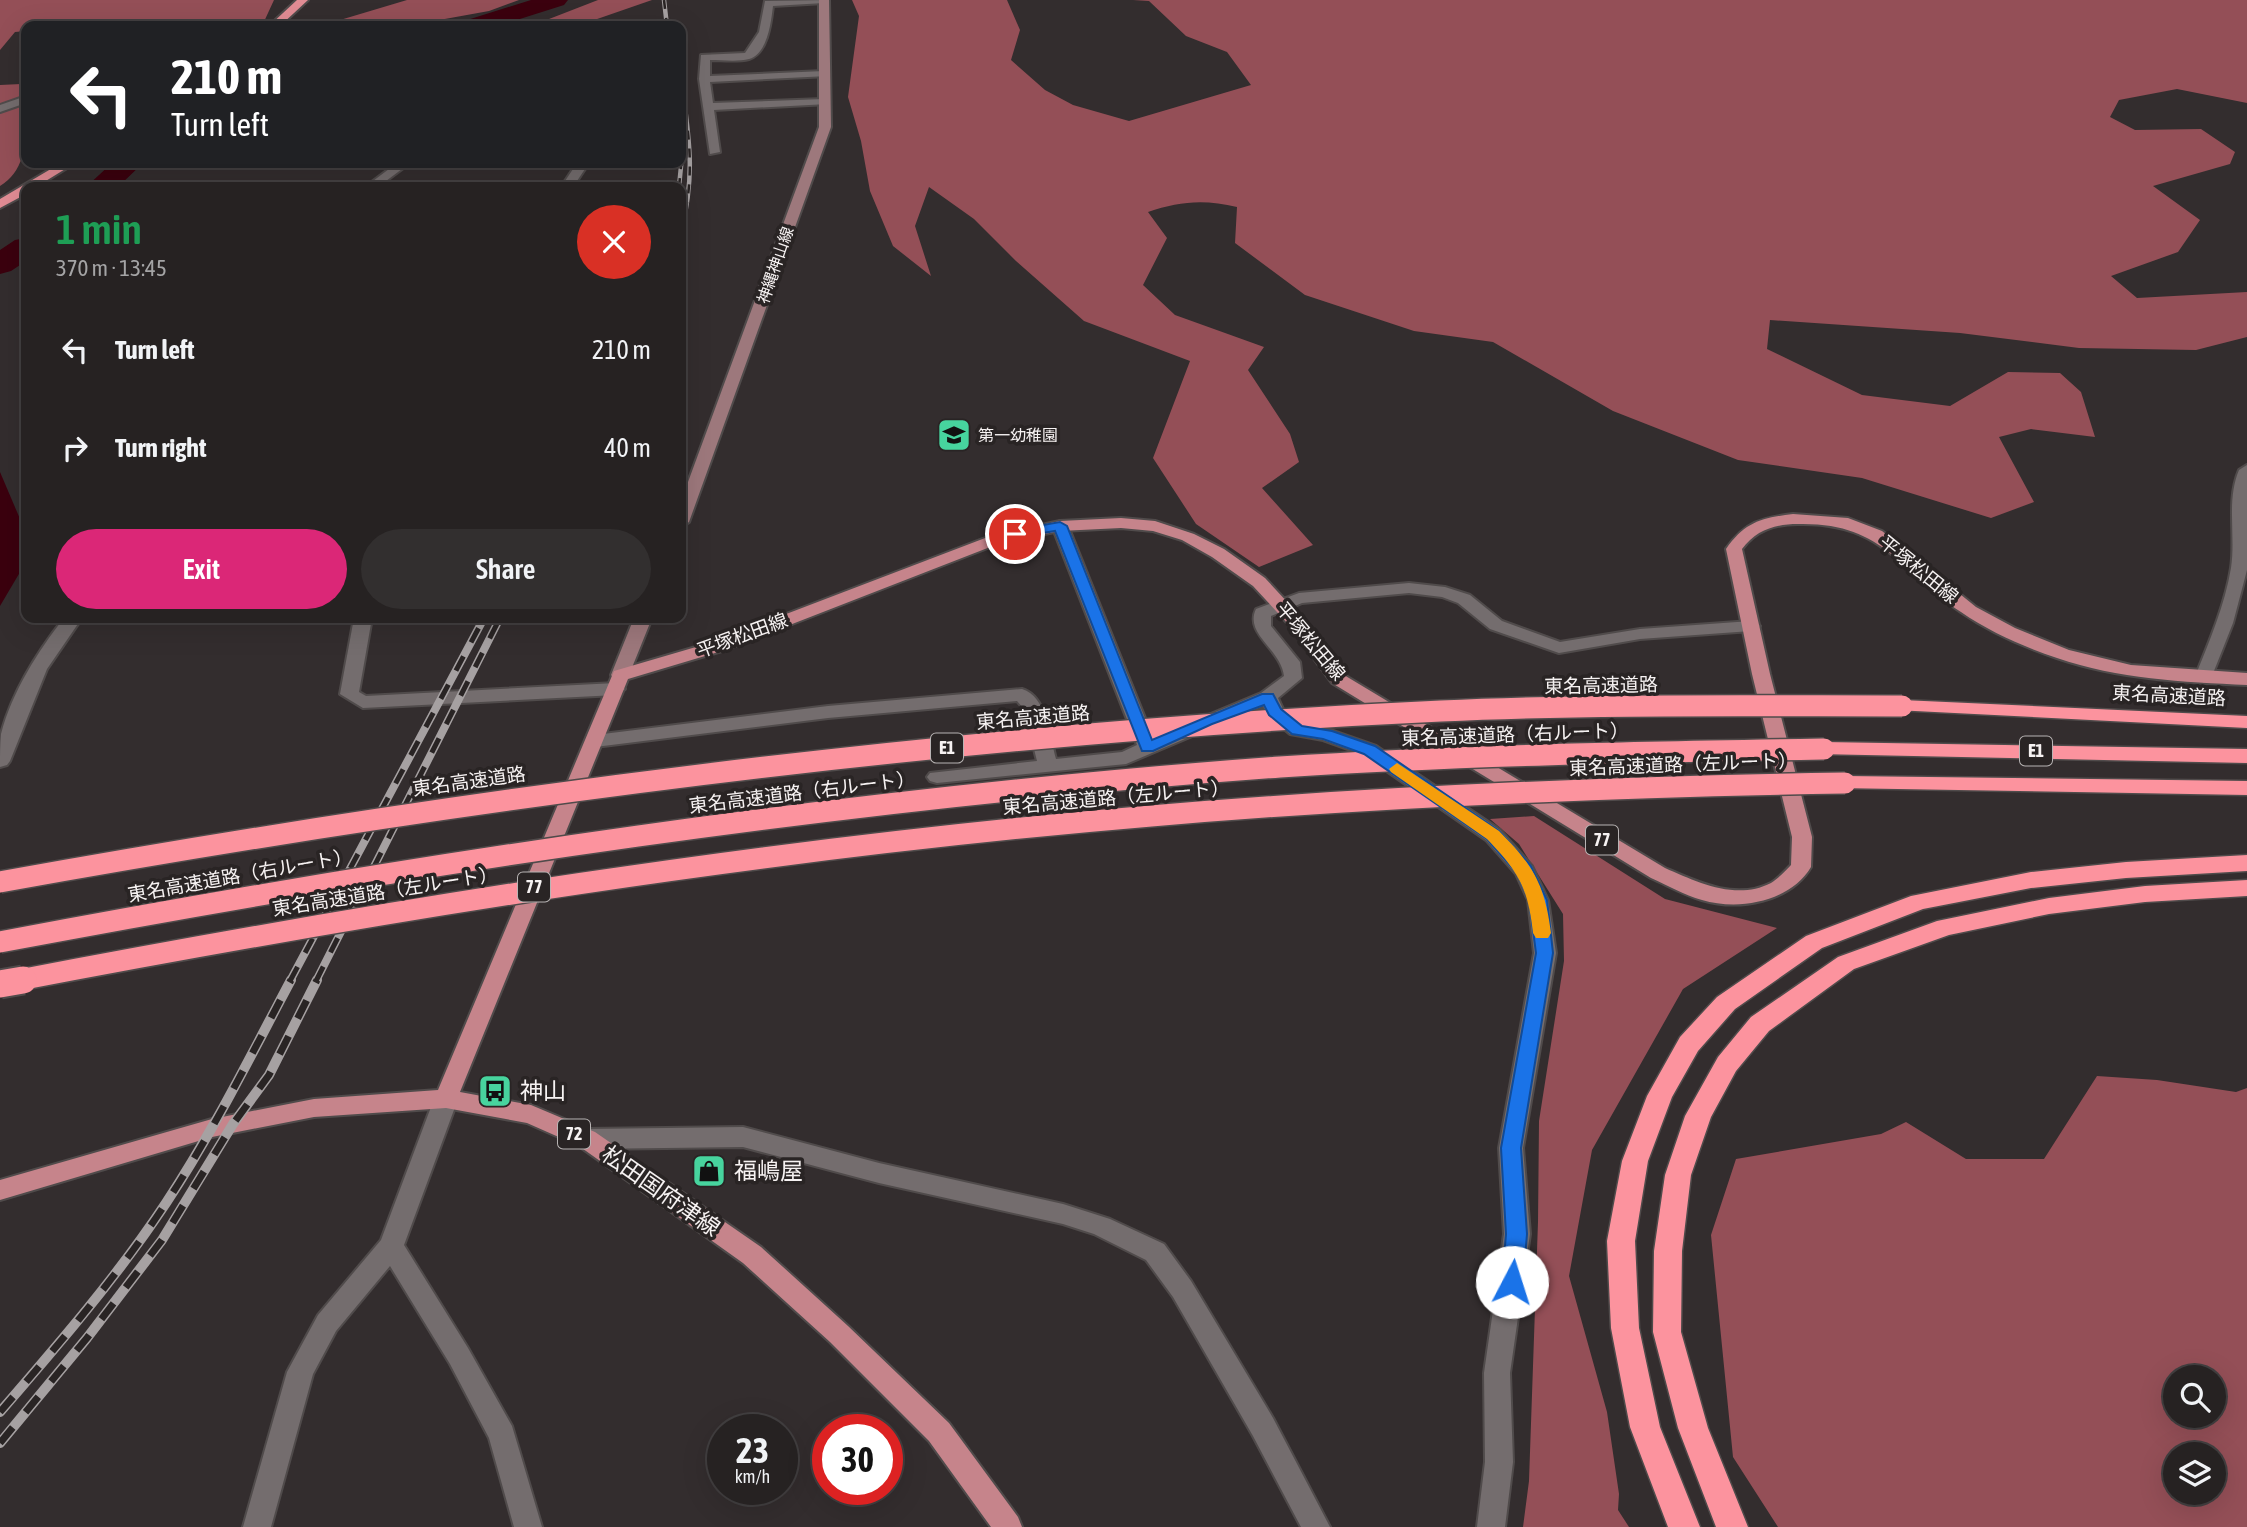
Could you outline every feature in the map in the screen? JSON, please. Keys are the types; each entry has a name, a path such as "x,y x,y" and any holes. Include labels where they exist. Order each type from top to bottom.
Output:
{"highway":[{"path":"280,21 303,0"},
{"path":"37,182 61,168"},
{"path":"0,204 21,192"},
{"name":"東名高速道路","path":"0,882 154,853 454,806 727,770 951,747 1377,714 1561,707 1902,706 2247,722"},
{"path":"2031,711 2247,709"},
{"name":"東名高速道路（右ルート）","path":"0,942 139,914 444,863 729,822 1209,773 1416,759 1604,752 1824,749 2247,756"},
{"path":"1998,783 2135,797 2247,802"},
{"name":"東名高速道路（左ルート）","path":"0,984 442,903 732,861 984,832 1257,807 1618,787 1998,783 2247,788"},
{"path":"1684,1527 1645,1427 1625,1328 1621,1241 1635,1161 1660,1096 1689,1044 1726,1003 1814,942 1919,902 2031,880 2126,870 2247,863"},
{"path":"1732,1527 1693,1428 1667,1332 1668,1251 1678,1175 1698,1116 1727,1064 1760,1024 1846,962 1945,927 2049,906 2247,888"}],"main road":[{"name":"神縄神山線","path":"686,508 825,127 824,0"},
{"name":"平塚松田線","path":"618,682 999,538 1060,526 1121,523 1155,526 1188,537 1259,582 1281,605 1338,679 1658,873 1706,894 1749,897 1779,888 1801,867 1802,837 1734,549 1748,532 1768,524 1796,519 1851,523 1874,533 1956,601 2006,631 2065,655 2109,667 2165,675 2247,679"},
{"path":"618,682 641,623"},
{"name":"77","path":"446,1098 618,682"},
{"name":"松田国府津線","path":"0,1190 222,1126 314,1108 446,1098 531,1114 587,1139 752,1255 830,1325 939,1432 1008,1527"}],"street":[{"path":"714,152 704,79 705,57 748,56 759,45 766,30 768,3 824,0"},
{"path":"704,79 824,74"},
{"path":"0,109 21,101"},
{"path":"709,107 824,102"},
{"path":"379,182 397,168"},
{"path":"2204,677 2228,614 2239,566 2242,488 2247,470"},
{"path":"1060,526 1147,748"},
{"path":"937,777 1126,758 1206,721 1268,698 1293,678 1291,662 1262,627 1262,614 1299,598 1409,588 1445,592 1464,599 1496,625 1559,648 1640,634 1751,626"},
{"path":"51,644 57,623"},
{"path":"0,761 31,678 51,644 69,623"},
{"path":"362,623 349,694 363,702 458,699 618,682"},
{"path":"595,741 828,712 1022,695 1033,708 1048,766"},
{"path":"1268,698 1275,712 1297,730 1326,735 1369,750 1493,835 1525,871 1538,900 1545,953 1511,1148 1517,1234 1497,1373 1499,1462 1491,1527"},
{"path":"257,1527 300,1372 327,1323 391,1246 446,1098"},
{"path":"587,1139 743,1137 879,1173 1063,1214 1101,1226 1154,1252 1182,1289 1256,1415 1316,1527"},
{"path":"391,1246 459,1356 502,1435 527,1527"}],"shaded area":[{"path":"0,0 274,0 264,21 21,21 21,31 15,32 0,50"},
{"path":"407,0 519,0 489,11 434,21 337,21"},
{"path":"598,0 652,0 591,21 544,21"},
{"path":"852,0 1007,0 1020,30 1011,60 1045,90 1073,105 1129,121 1251,85 1227,52 1186,36 1149,1 1133,0 2247,0 2247,103 2177,89 2119,100 2110,117 2135,130 2201,129 2235,152 2230,164 2153,186 2200,220 2178,252 2111,276 2137,298 2247,292 2247,337 2196,350 2079,348 1960,333 1770,320 1767,349 1862,395 1950,406 2008,372 2060,373 2081,392 2095,437 2031,429 1999,437 2034,502 1991,518 1862,478 1738,460 1613,411 1493,342 1414,331 1305,295 1235,243 1237,207 1203,202 1159,208 1148,212 1167,238 1143,285 1175,315 1264,347 1248,370 1290,434 1299,462 1262,488 1313,545 1259,567 1196,524 1153,458 1190,361 1084,321 1016,261 974,219 929,187 915,226 931,276 893,246 870,191 861,141 848,97 859,16"},
{"path":"21,84 21,160 11,178 0,186 0,85"},
{"path":"0,472 21,521 21,570 0,606"},
{"path":"1534,816 1665,899 1777,928 1683,989 1592,1150 1569,1276 1607,1412 1619,1494 1618,1510 1629,1527 1523,1527 1529,1481 1539,1121 1564,961 1563,914 1519,844 1490,819"},
{"path":"2097,1076 2157,1080 2236,1092 2247,1088 2247,1527 1778,1527 1733,1457 1711,1235 1736,1159 1881,1134 1906,1122 1966,1159 2044,1159"}],"waterway":[{"path":"489,21 556,0"},
{"path":"107,182 123,168"},
{"path":"0,264 21,250"}],"railway":[{"path":"664,0 666,21"},
{"path":"686,120 690,155 686,211"},
{"path":"679,182 681,168"},
{"path":"290,981 481,623"},
{"path":"316,981 497,623"},
{"path":"0,1412 107,1284 166,1203 216,1121 291,980"},
{"path":"0,1443 87,1338 162,1240 233,1124 269,1075 317,980"}],"slow traffic":[{"path":"1397,769 1493,835 1506,848 1525,871 1538,900 1542,933"}],"place":[{"name":"第一幼稚園","path":"954,435"},
{"name":"神山","path":"495,1091"},
{"name":"福嶋屋","path":"709,1171"}],"route":[{"path":"1015,534 1060,526 1147,748 1206,721 1268,698 1275,712 1297,730 1351,742 1369,750 1414,780 1493,835 1525,871 1538,900 1545,953 1511,1148 1517,1234 1512,1282"}]}
